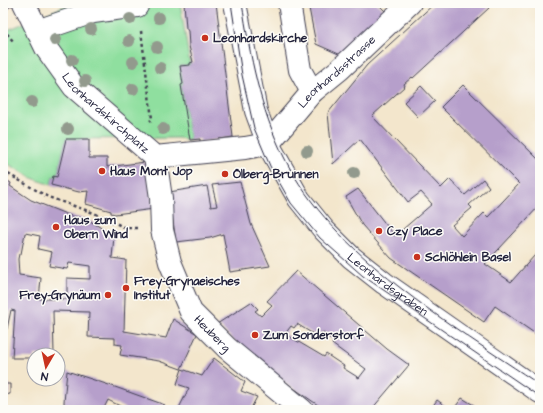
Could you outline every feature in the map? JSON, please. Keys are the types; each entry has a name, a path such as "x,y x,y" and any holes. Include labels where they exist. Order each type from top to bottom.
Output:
{"street":[{"name":"Leonhardskirchplatz","path":"24,3 46,48 74,87 154,157 245,148 268,144"},
{"name":"Leonhardsgraben","path":"235,3 256,111 268,144 300,199 324,230 351,256 384,283 540,392"},
{"path":"289,3 300,70 312,92"},
{"name":"Leonhardsstrasse","path":"268,144 312,92 339,70 410,3"},
{"path":"37,31 94,12 137,6"},
{"name":"Heuberg","path":"154,157 161,198 162,230 170,262 191,312 277,402 302,410"}],"path":[{"path":"137,6 152,119"},
{"path":"3,29 8,35"},
{"path":"3,170 48,197 94,213 126,228 162,230"}],"green space":[{"path":"72,3 180,3 190,65 180,66 183,84 181,85 190,140 178,138 66,139 57,177 53,176 51,185 32,178 3,161 3,32"}],"building":[{"path":"3,3 15,3 3,12"},
{"path":"184,3 216,3 233,137 200,142 200,139 190,140 181,85 183,84 180,66 190,65 190,63 193,62 189,46 188,31 186,28"},
{"path":"308,3 377,3 385,11 341,55 316,44"},
{"path":"435,3 484,3 489,8 413,78 412,77 404,84 405,86 372,116 441,188 450,179 465,195 483,179 489,187 469,205 472,208 452,225 462,236 484,213 488,217 519,184 441,107 463,85 540,161 540,205 485,264 511,282 535,255 540,258 540,337 495,306 484,322 391,258 362,225 346,197 358,189 395,236 432,204 421,192 408,202 360,139 333,164 328,113 367,65"},
{"path":"421,86 435,101 418,117 404,102"},
{"name":"Haus Mont Jop","path":"66,139 89,139 89,158 107,158 107,167 145,162 154,209 115,214 111,213 111,211 86,204 88,191 79,192 51,185 53,176 57,177"},
{"path":"3,178 11,183 10,186 31,200 71,216 87,219 114,236 112,258 126,260 124,331 166,338 173,319 197,334 181,369 159,361 120,355 122,345 115,344 115,338 88,337 89,312 53,311 54,347 26,347 26,358 12,358 15,311 11,310 7,329 3,326","holes":["25,233 40,236 38,249 52,252 49,266 67,269 69,263 90,266 90,279 67,278 67,299 39,299 41,278 19,275 18,259 19,254 21,254"]},
{"path":"240,182 251,224 270,266 230,272 223,234 210,238 176,242 169,192 207,186 211,207 217,206 212,185"},
{"path":"296,271 387,349 409,365 371,410 325,410 255,361 217,324 251,302 258,309 255,311 261,316 272,305 267,301","holes":["297,324 318,337 322,332 334,341 332,344 366,369 359,378 343,368 344,366 326,354 324,357 285,334 291,326 294,328"]},
{"path":"214,358 245,382 241,391 257,397 250,410 178,410 189,388 177,384 182,369 202,376"},
{"path":"67,371 165,405 163,410 128,410 108,400 103,410 65,410 64,402"},
{"path":"3,384 10,384 10,394 3,395"},
{"path":"462,398 482,410 453,410"},
{"path":"437,400 451,410 430,410"}],"tram line":[{"path":"231,3 242,75 254,128 270,166 291,203 320,238 363,276 540,397"},
{"path":"242,3 252,62 268,120 284,157 305,192 332,226 363,256 397,285 470,338 540,385"}],"place":[{"name":"Leonhardskirche","path":"205,38"},
{"name":"Haus Mont Jop","path":"102,171"},
{"name":"Ölberg-Brunnen","path":"225,174"},
{"name":"Haus zum Obern Wind","path":"56,227"},
{"name":"Czy Place","path":"379,231"},
{"name":"Schlöhlein Basel","path":"417,257"},
{"name":"Frey-Grynaeisches Institut","path":"126,288"},
{"name":"Frey-Grynäum","path":"108,295"},
{"name":"Zum Sonderstorf","path":"255,335"}]}
